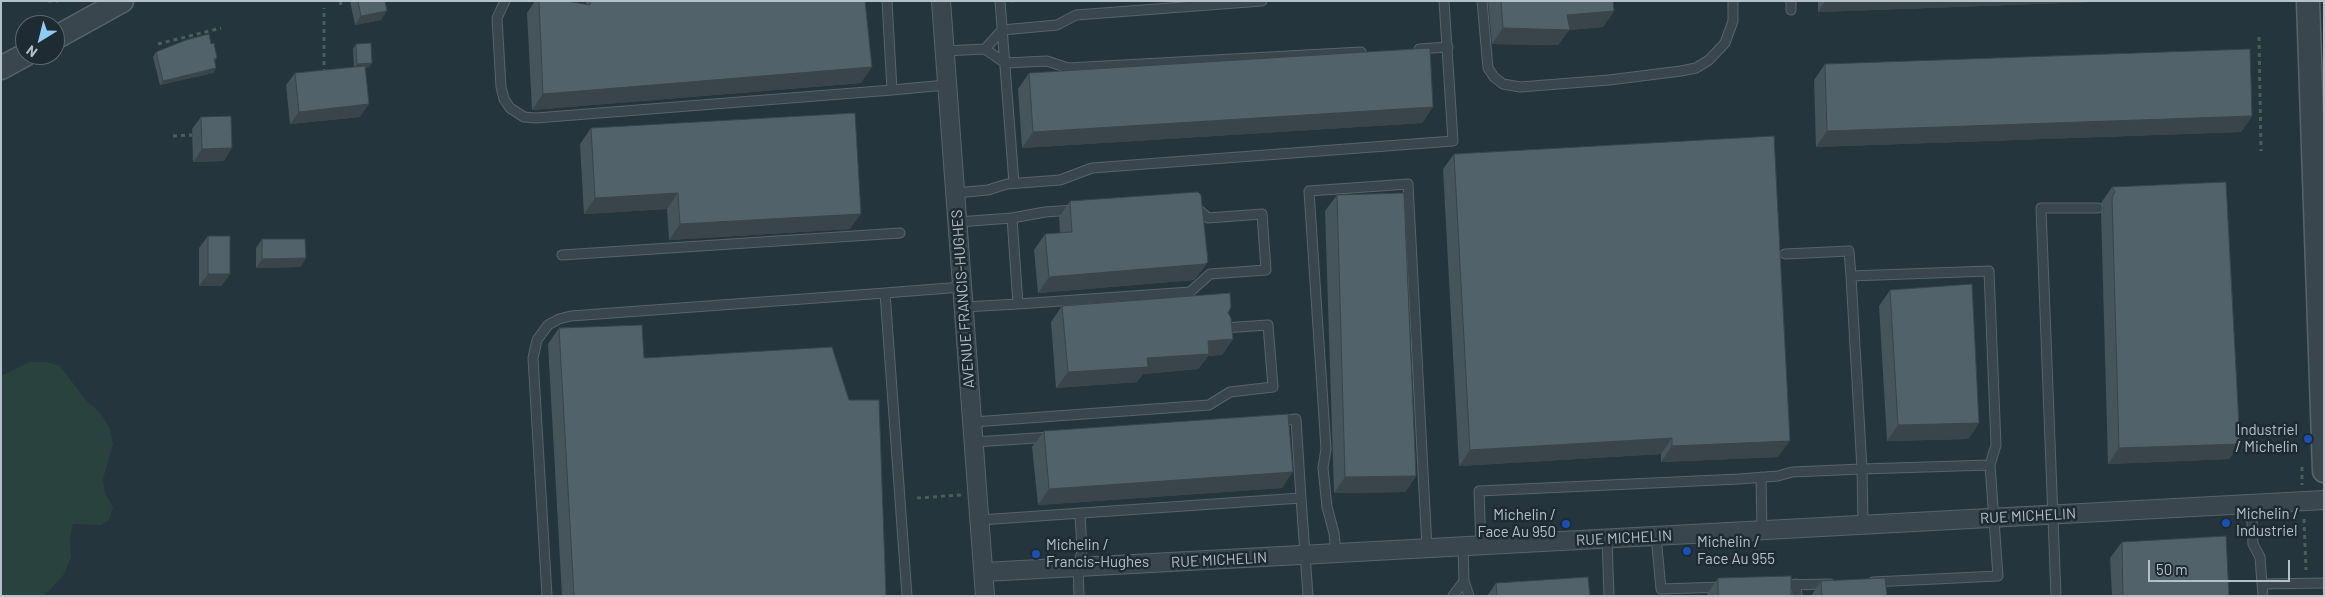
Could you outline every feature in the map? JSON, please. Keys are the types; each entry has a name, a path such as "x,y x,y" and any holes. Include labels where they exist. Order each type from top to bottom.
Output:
{"street":[{"path":"65,32 122,1"},
{"name":"AVENUE FRANCIS-HUGHES","path":"942,1 946,85 985,596"},
{"path":"2308,1 2324,471"},
{"path":"1,68 15,60"},
{"name":"RUE MICHELIN","path":"984,572 2324,500"}],"lane":[{"path":"505,1 497,18 501,87 504,99 510,108 524,117 536,118 946,85"},
{"path":"887,1 892,90"},
{"path":"1000,1 1014,183"},
{"path":"944,51 984,48 1002,30 1057,24 1076,15 1262,1"},
{"path":"955,193 988,190 1014,183 1060,180 1092,168 1454,141 1444,1"},
{"path":"1482,1 1488,68 1494,77 1504,84 1520,87 1609,80 1696,68 1715,55 1725,43 1733,21 1733,1"},
{"path":"1408,49 1448,47"},
{"path":"984,48 1004,64 1047,61 1068,68 1370,52"},
{"path":"1336,553 1324,477 1326,448 1309,192 1408,184 1427,548"},
{"path":"964,307 1190,292 1210,274 1266,270 1262,214 1208,218 1189,201"},
{"path":"2056,596 2041,208 2098,208"},
{"path":"957,222 1012,218 1045,212 1083,209"},
{"path":"1012,218 1018,304"},
{"path":"562,255 900,233"},
{"path":"1785,254 1849,251 1862,469 1863,524"},
{"path":"1851,276 1989,271 1996,445 1990,465 1998,576 1863,582"},
{"path":"547,596 533,358 537,340 548,325 559,319 571,316 962,287"},
{"path":"885,292 907,596"},
{"path":"973,422 1209,405 1230,392 1273,387 1268,325 1222,328"},
{"path":"1266,422 1296,419 1308,596"},
{"path":"974,442 1057,436"},
{"path":"1453,596 1464,581 1472,546 1479,491 1761,477 1792,472 1990,465"},
{"path":"1761,477 1762,530"},
{"path":"980,520 1301,498"},
{"path":"2247,505 2252,522 2254,544 2260,557 2263,596"},
{"path":"1079,596 1078,567 1082,551 1080,513"},
{"path":"1656,536 1660,592 1731,586"},
{"path":"1607,539 1609,596"},
{"path":"1464,581 1469,596"},
{"path":"2262,584 2324,583"},
{"path":"1796,584 1797,596"},
{"path":"1771,585 1844,584"}],"path":[{"path":"48,1 58,1"},
{"path":"324,8 324,82"},
{"path":"158,44 221,28"},
{"path":"187,36 189,43"},
{"path":"2259,38 2261,151"},
{"path":"174,136 192,135"},
{"path":"917,498 962,495"},
{"path":"2304,529 2306,573"}],"green space":[{"path":"30,362 47,362 60,366 85,399 101,414 110,429 113,444 103,479 105,493 113,507 109,520 101,525 73,524 70,538 71,557 63,576 44,596 1,596 1,376"}],"building":[{"path":"358,1 385,1 387,11 361,16"},
{"path":"539,1 566,1 590,5 591,1 865,1 872,67 543,94"},
{"path":"1501,1 1613,1 1614,11 1567,15 1570,30 1503,28"},
{"path":"209,34 211,44 214,43 217,58 214,59 216,68 163,81 156,52 186,40"},
{"path":"371,43 372,63 357,64 356,44"},
{"path":"1430,48 1433,107 1033,132 1029,73"},
{"path":"2250,49 2252,116 1827,131 1825,64"},
{"path":"365,66 369,104 299,112 295,73"},
{"path":"855,113 861,214 680,224 678,193 595,198 591,128"},
{"path":"231,116 232,148 202,149 201,117"},
{"path":"1774,136 1790,441 1672,446 1672,438 1470,450 1454,154"},
{"path":"2226,182 2240,444 2119,448 2112,197 2115,192 2112,187"},
{"path":"1198,192 1201,195 1208,262 1205,264 1049,277 1045,234 1072,232 1070,201"},
{"path":"1404,193 1416,476 1345,477 1337,195"},
{"path":"208,236 230,236 230,274 208,274"},
{"path":"262,239 305,239 306,258 262,259"},
{"path":"1972,284 1979,423 1898,425 1890,290"},
{"path":"1230,293 1231,307 1228,313 1231,318 1233,339 1208,341 1209,354 1147,358 1148,367 1068,372 1062,306"},
{"path":"642,325 644,358 832,347 849,400 879,400 886,596 574,596 559,328"},
{"path":"1288,414 1293,472 1049,489 1044,431"},
{"path":"2226,536 2229,596 2123,596 2122,542"},
{"path":"1791,576 1791,596 1718,596 1718,578"},
{"path":"1588,577 1590,596 1497,596 1496,583"},
{"path":"1885,578 1887,596 1822,596 1821,581"}],"place":[{"name":"Industriel / Michelin","path":"2308,439"},
{"name":"Michelin / Industriel","path":"2226,523"},
{"name":"Michelin / Face Au 950","path":"1566,524"},
{"name":"Michelin / Face Au 955","path":"1687,551"},
{"name":"Michelin / Francis-Hughes","path":"1036,554"}]}
